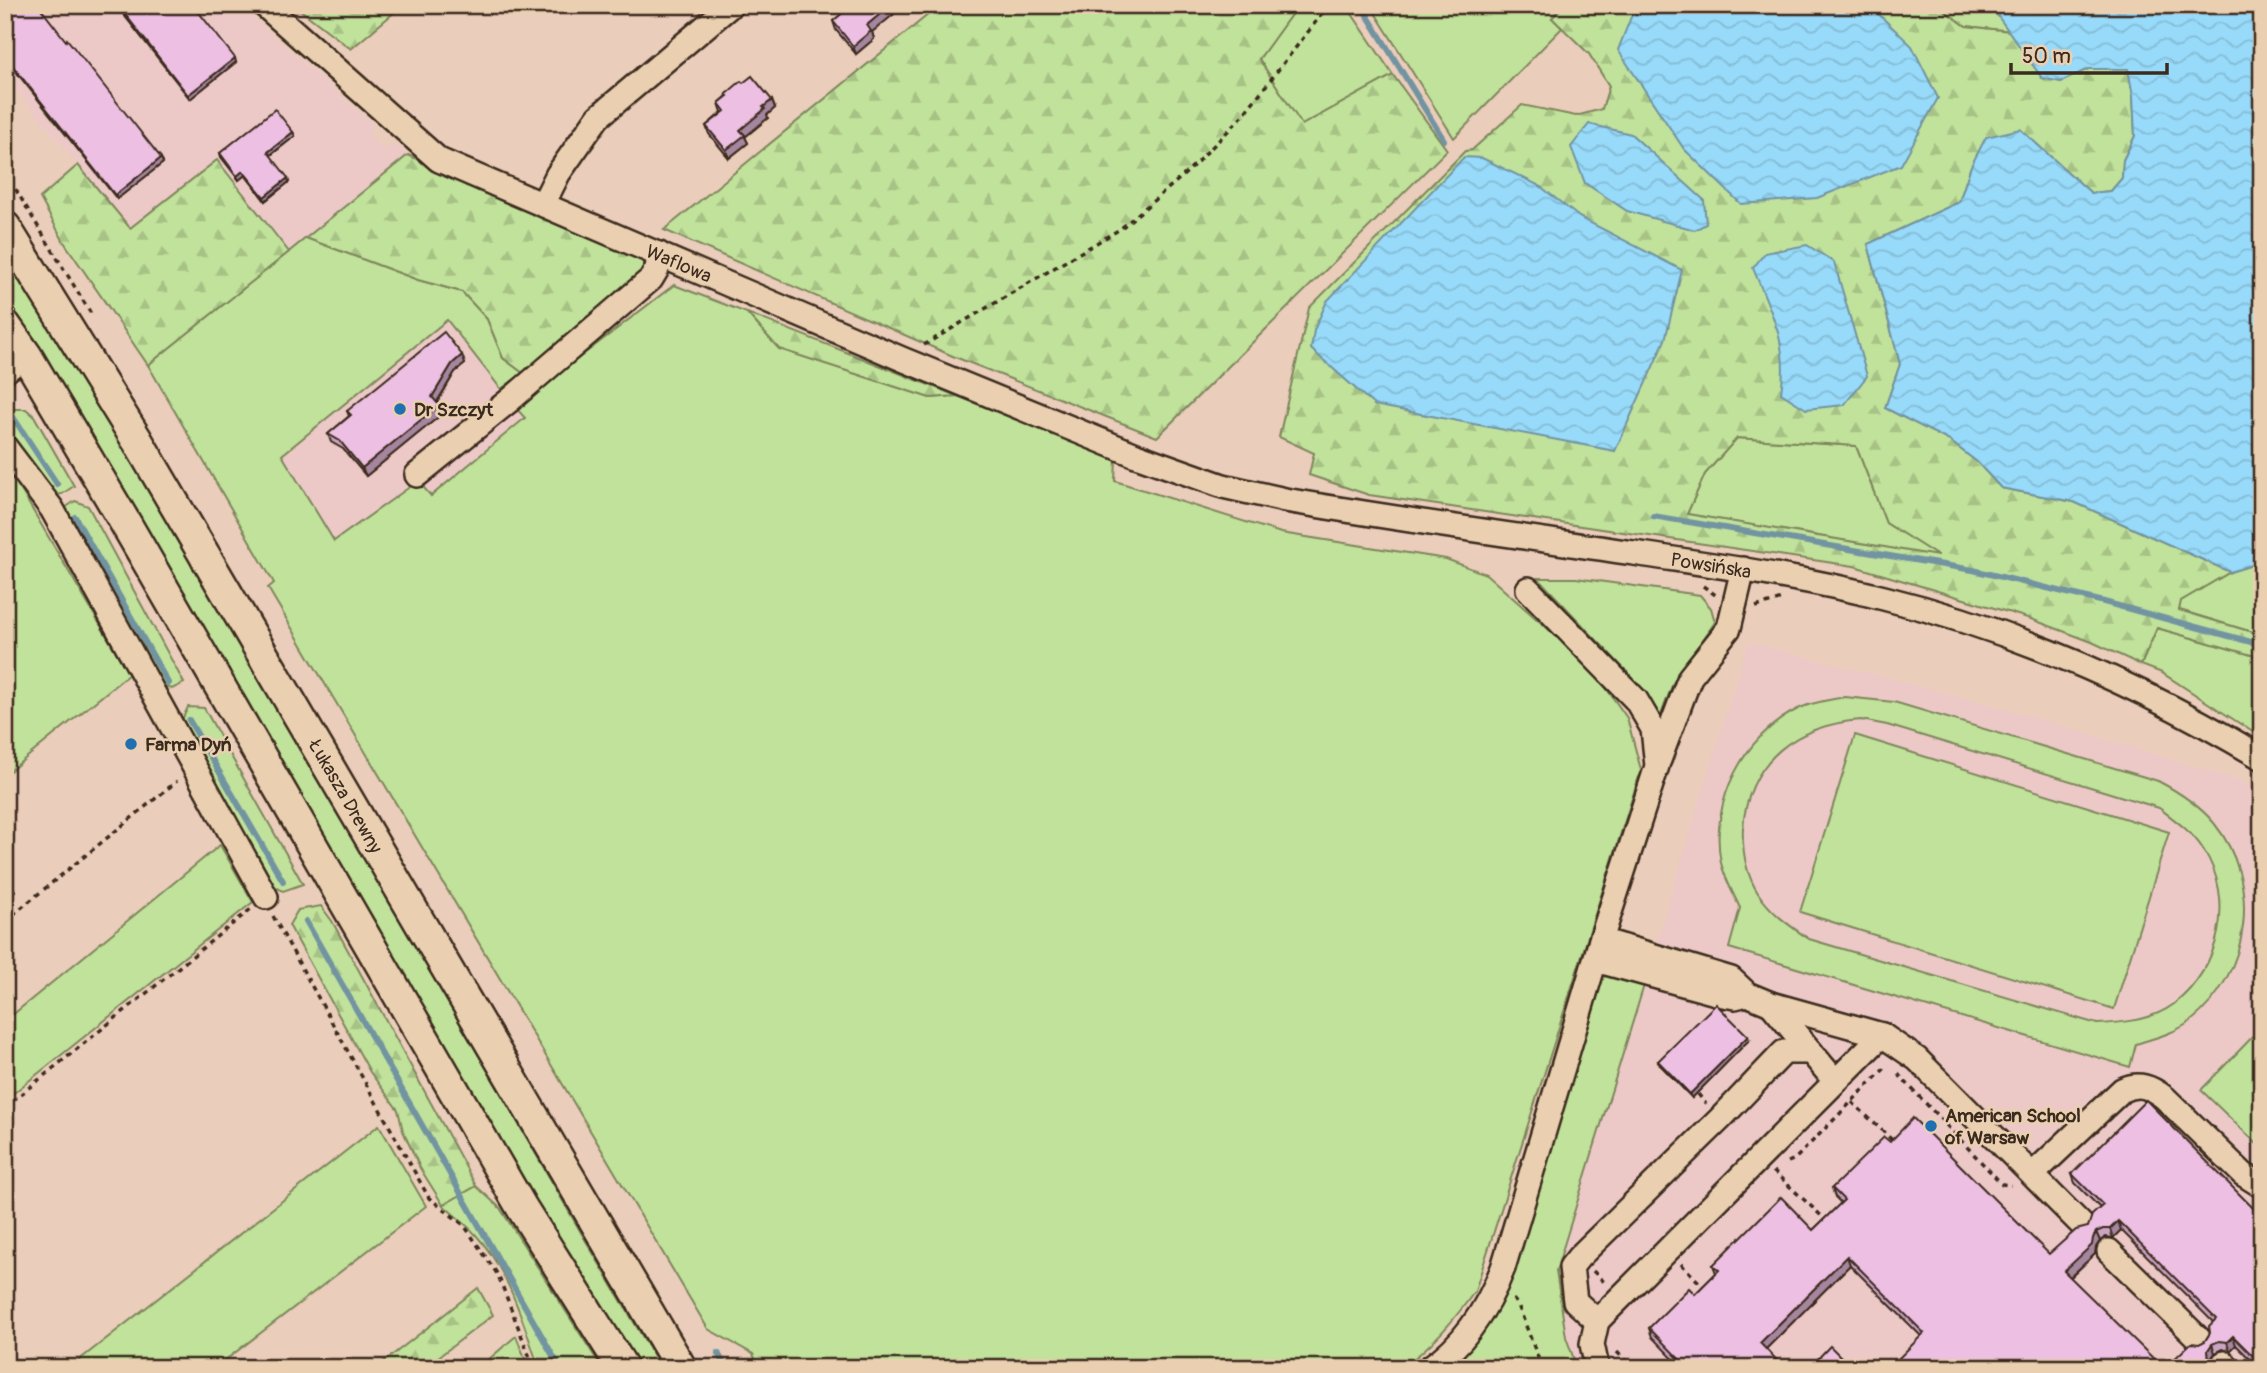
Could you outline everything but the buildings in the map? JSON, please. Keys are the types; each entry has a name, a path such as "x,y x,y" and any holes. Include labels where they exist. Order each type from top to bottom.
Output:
{"main road":[{"name":"Łukasza Drewny","path":"5,227 137,440 681,1368"},
{"path":"5,325 16,363 522,1208 623,1368"}],"street":[{"name":"Waflowa","path":"264,5 439,160 902,359 1136,455"},
{"path":"543,204 558,174 598,117 731,5"},
{"path":"417,475 510,400 651,279 657,269 659,254"},
{"path":"5,447 52,509 266,897"},
{"name":"Powsińska","path":"1136,455 1223,486 1285,500 1743,569 1884,598 2025,642 2148,695 2262,758"},
{"path":"1429,1368 1467,1334 1482,1313 1498,1281 1657,766 1690,677 1729,628 1743,569"},
{"path":"1528,589 1636,699 1653,729 1657,766"},
{"path":"1598,950 1731,979 1747,994 1771,1003 1882,1035 1917,1059 2023,1180 2082,1225"},
{"path":"1771,1003 1835,1081"},
{"path":"1771,1003 1784,1052"},
{"path":"1598,1368 1592,1344 1597,1321 1882,1035"},
{"path":"1597,1321 1575,1301 1571,1267 1784,1052 1811,1052"},
{"path":"2023,1180 2122,1090 2130,1086 2142,1086 2153,1088 2244,1174 2262,1186"},
{"path":"2109,1251 2199,1339"}],"path":[{"path":"902,359 1120,229 1185,174 1239,120 1329,5"},
{"path":"1702,586 1723,600 1749,609 1782,598 1794,601"},
{"path":"5,921 178,779 193,762"},
{"path":"5,1107 266,897 271,911 429,1198 464,1225 498,1275 534,1368"},
{"path":"1831,1225 1770,1170 1795,1159 1888,1065 2002,1184 2023,1180"},
{"path":"1852,1102 1892,1140"},
{"path":"1677,1260 1709,1291"},
{"path":"1498,1281 1517,1305 1542,1368"},
{"path":"1616,1352 1633,1368"}],"shaded area":[{"path":"5,5 239,5 372,123 370,137 384,149 396,145 408,155 289,252 217,160 130,228 5,76"},
{"path":"448,320 525,417 431,496 417,481 334,541 282,456"},
{"name":"American School of Warsaw","path":"1748,642 2000,707 2239,780 2262,794 2262,1368 1577,1368 1566,1337 1556,1271"}],"green space":[{"path":"294,5 403,5 351,49"},
{"path":"940,5 1298,5 1259,59 1302,125 1393,75 1447,150 1157,437 955,357 664,230"},
{"path":"1298,5 1346,5 1393,75 1302,126 1259,59"},
{"path":"1370,5 1564,5 1552,18 1562,28 1454,138"},
{"path":"1564,5 1936,5 1966,26 2010,31 2043,78 2061,82 2088,69 2129,69 2135,136 2123,160 2122,178 2111,191 2091,193 2020,129 1971,166 1959,202 1868,244 1900,364 1885,408 1950,441 1977,462 2001,488 2074,502 2230,572 2181,601 2179,610 2262,635 2262,658 2157,628 2141,665 2092,642 2031,619 1854,566 1369,495 1309,475 1314,453 1279,437 1309,308 1465,151 1472,150 1522,105 1576,116 1602,109 1609,86 1589,54 1552,18","holes":["1737,438 1856,446 1886,523 1938,556 1687,514 1705,474"]},
{"path":"1936,5 1990,5 2010,31 1966,26"},
{"path":"408,155 638,255 646,268 634,282 523,373 503,358 487,319 462,292 418,280 306,238"},
{"path":"217,160 289,252 148,365 64,242 40,198 78,165 130,228"},
{"path":"306,238 418,280 462,292 487,319 503,358 523,373 501,389 447,320 282,455 334,541 418,481 431,496 525,418 515,407 674,285 747,313 779,349 930,398 957,396 1116,458 1115,481 1281,533 1446,559 1486,574 1592,668 1627,718 1641,770 1475,1291 1432,1342 1401,1368 759,1368 753,1354 708,1329 268,588 274,583 148,365"},
{"path":"5,249 197,565 661,1368 639,1368 522,1181 186,600 5,297"},
{"path":"747,313 957,396 930,398 779,349"},
{"path":"5,409 26,409 34,416 74,486 62,494 53,495 7,436"},
{"path":"1737,438 1856,446 1886,523 1940,557 1687,514 1705,474"},
{"path":"5,463 129,674 5,775"},
{"path":"75,501 88,506 184,683 172,689 160,684 68,524 65,508"},
{"path":"2262,562 2262,635 2179,610 2180,601 2230,572"},
{"path":"1538,578 1576,578 1700,595 1711,608 1715,622 1673,683 1659,720 1632,677"},
{"path":"2157,628 2262,658 2262,738 2162,673 2141,665"},
{"path":"1845,697 1894,702 2158,781 2195,805 2214,823 2229,846 2239,872 2244,899 2243,926 2237,953 2227,978 2211,1001 2185,1025 2136,1044 2130,1067 1729,948 1740,908 1721,863 1719,840 1720,817 1734,774 1746,754 1778,721 1803,707","holes":["1861,720 1887,725 2159,808 2183,827 2199,843 2213,869 2219,889 2220,911 2212,952 2203,972 2190,989 2174,1004 2157,1014 2128,1021 2097,1024 1809,939 1781,919 1758,893 1750,878 1746,861 1743,827 1747,803 1755,782 1780,750 1816,729"]},
{"path":"188,707 204,708 303,884 283,891 268,882 181,722"},
{"path":"1855,735 2169,832 2114,1009 1800,912"},
{"path":"220,845 253,902 5,1100 5,1021"},
{"path":"321,906 332,921 476,1186 443,1205 420,1168 403,1131 398,1110 370,1072 289,925 298,910"},
{"path":"1600,967 1645,982 1556,1271 1566,1337 1577,1368 1441,1368 1510,1277 1523,1243"},
{"path":"2262,1027 2262,1149 2201,1090"},
{"path":"379,1125 426,1206 215,1368 69,1368"},
{"path":"476,1186 500,1208 602,1368 539,1368 521,1315 498,1264 476,1235 443,1205"},
{"path":"478,1288 493,1315 424,1368 376,1368"},
{"path":"516,1336 529,1368 482,1368 481,1366"}],"water":[{"path":"1641,5 1869,5 1912,46 1938,98 1901,165 1817,198 1741,204 1684,149 1618,50 1631,17"},
{"path":"1990,5 2262,5 2262,562 2230,572 2074,502 2001,488 1977,462 1950,441 1885,408 1900,364 1868,244 1959,202 1971,166 1986,137 2020,129 2091,193 2111,191 2122,178 2123,160 2135,136 2133,96 2128,69 2088,69 2061,82 2042,78"},
{"path":"1589,124 1631,134 1704,200 1706,224 1695,230 1627,211 1585,183 1571,147"},
{"path":"1464,157 1482,158 1540,186 1579,217 1682,270 1665,340 1615,451 1374,405 1311,349 1314,330 1327,301"},
{"path":"1807,245 1834,262 1867,376 1844,405 1806,409 1781,393 1783,358 1777,328 1753,268 1765,253"}],"waterway":[{"path":"1361,5 1444,140"},
{"path":"13,417 57,484"},
{"path":"1653,516 1973,570 2262,645"},
{"path":"75,517 168,683"},
{"path":"189,720 283,881"},
{"path":"306,921 560,1368"},
{"path":"718,1353 726,1368"}],"place":[{"name":"Dr Szczyt","path":"400,409"},
{"name":"Farma Dyń","path":"131,744"},
{"name":"American School of Warsaw","path":"1931,1126"}]}
